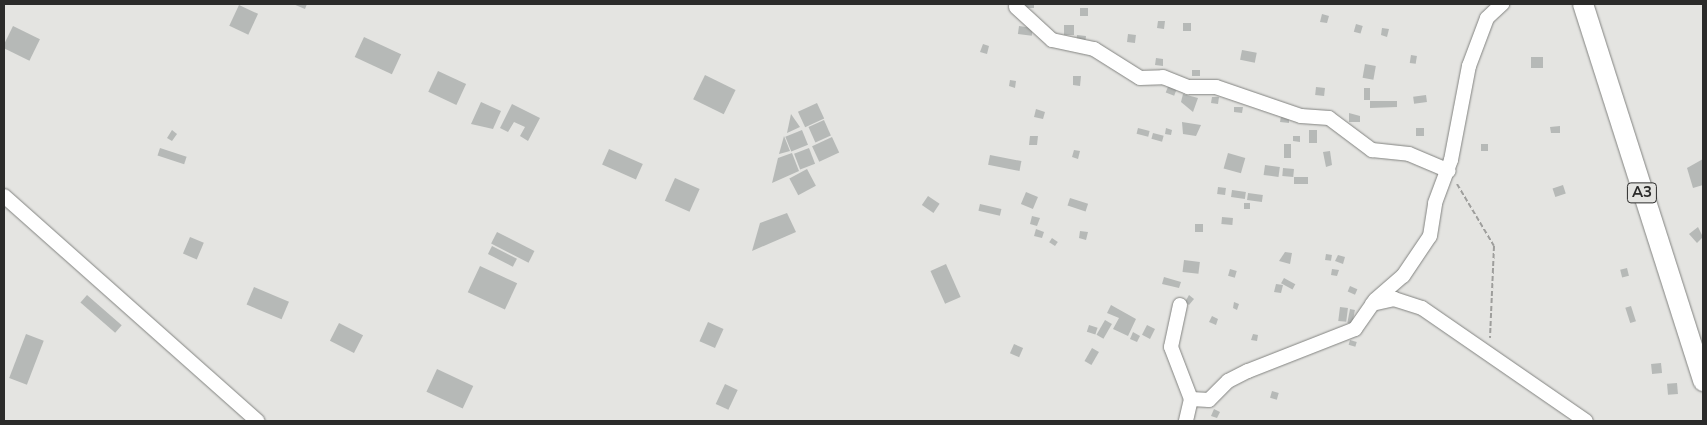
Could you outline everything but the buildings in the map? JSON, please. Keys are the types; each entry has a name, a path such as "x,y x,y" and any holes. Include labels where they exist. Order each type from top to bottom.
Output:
{"highway":[{"name":"A3","path":"1583,4 1699,357 1703,381"}],"street":[{"path":"1191,400 1209,400 1228,381 1248,371 1355,329 1372,304 1403,276 1423,250 1449,171 1469,66 1487,18 1502,4"},
{"path":"1016,7 1052,40 1094,49 1140,78 1163,77 1188,87 1216,87 1301,116 1329,118 1372,150 1409,154 1449,171"},
{"path":"4,196 257,421"},
{"path":"1372,304 1394,299 1422,308 1490,352 1532,388 1586,421"},
{"path":"1180,305 1170,347 1191,400 1186,421"}],"path":[{"path":"1449,171 1494,246 1490,352"}]}
